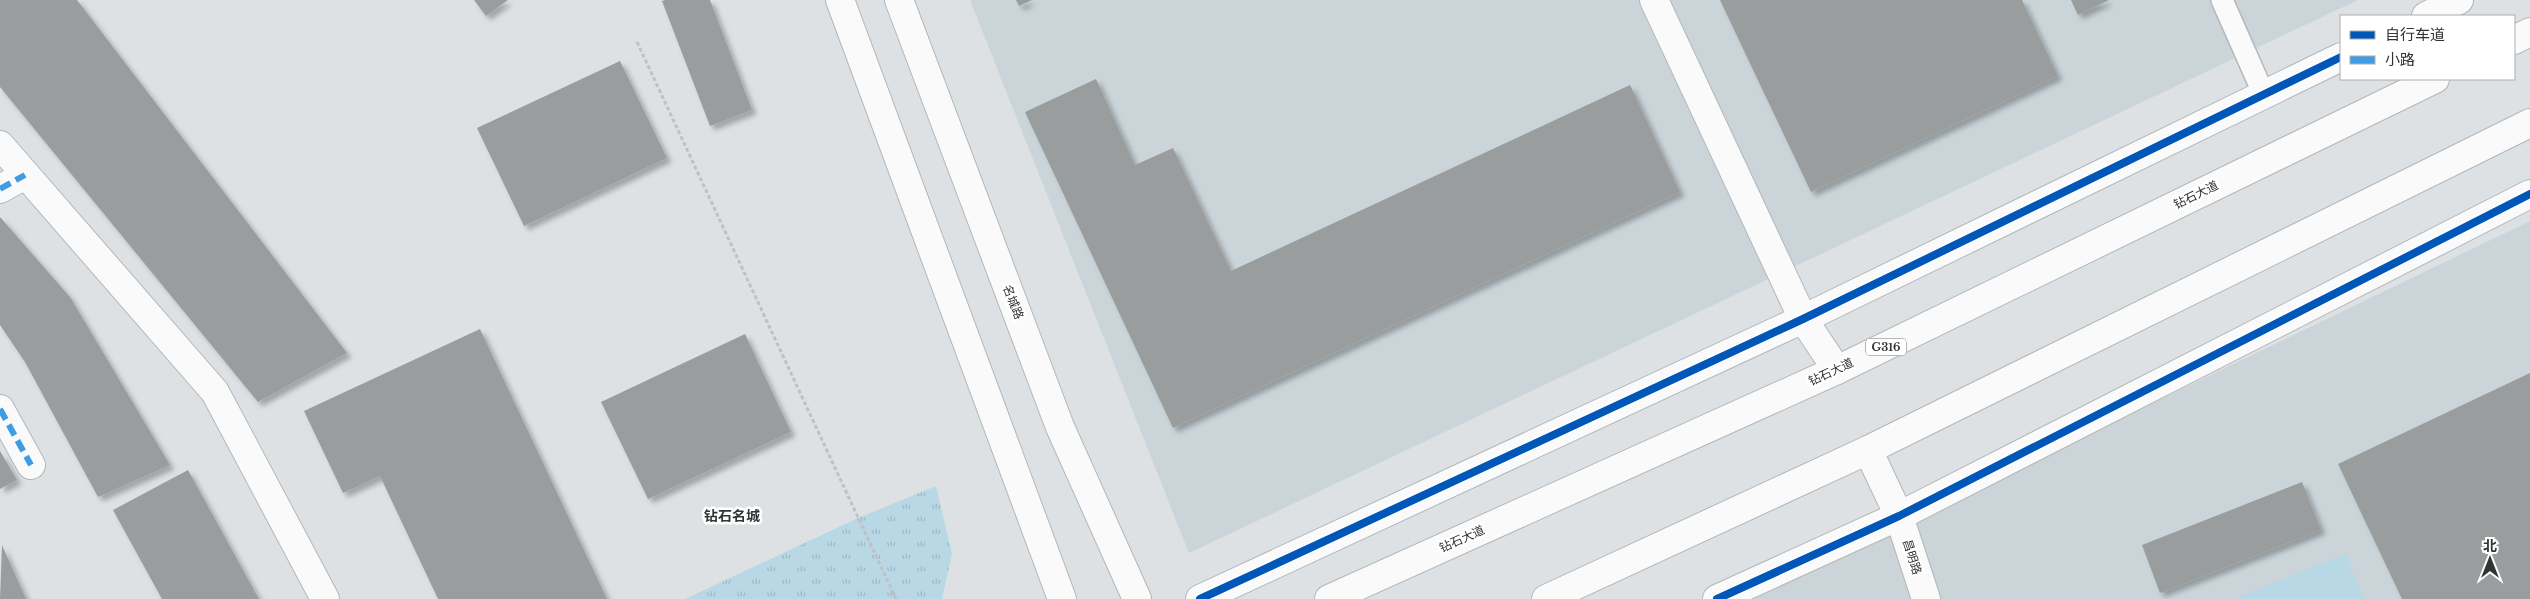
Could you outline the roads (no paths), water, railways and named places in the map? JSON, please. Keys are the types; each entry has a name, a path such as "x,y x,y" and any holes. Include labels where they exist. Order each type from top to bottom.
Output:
{"main road":[{"path":"840,0 1062,599"},
{"name":"名城路","path":"899,0 1060,426 1137,599"},
{"path":"1654,0 1803,319 1837,370"},
{"path":"2428,15 2459,0"},
{"path":"2515,25 2530,22"},
{"path":"2515,40 2530,32"},
{"path":"1200,599 1803,319 2340,58"},
{"path":"2303,76 2340,67"},
{"name":"钻石大道","path":"1329,599 1837,370 2433,80"},
{"path":"1546,599 1868,450 2530,122"},
{"path":"0,145 215,392 324,599"},
{"path":"0,189 25,175"},
{"path":"1717,599 1899,516 2530,194"},
{"path":"0,409 31,465"},
{"name":"昌明路","path":"1868,450 1899,516 1926,599"}],"lane":[{"path":"2222,0 2264,95"}],"district":[{"name":"钻石名城","path":"732,516"}]}
